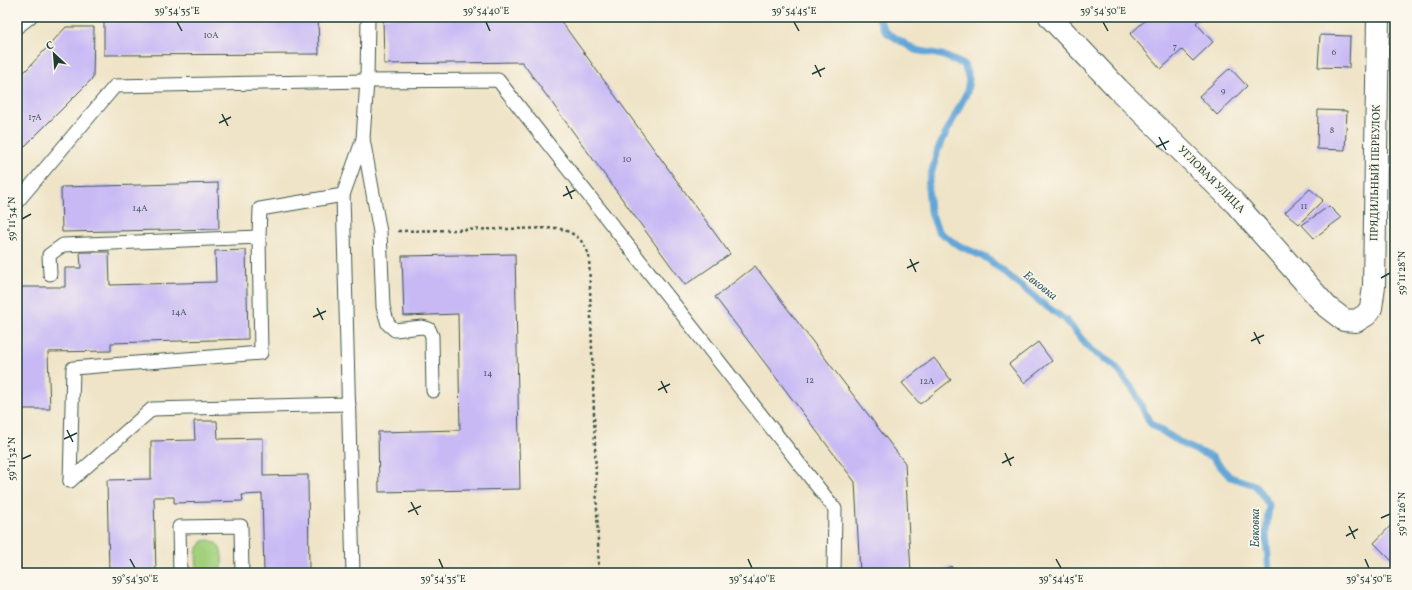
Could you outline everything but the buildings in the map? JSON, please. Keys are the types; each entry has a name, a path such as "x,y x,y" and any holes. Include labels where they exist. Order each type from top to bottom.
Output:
{"street":[{"name":"УГЛОВАЯ УЛИЦА","path":"1050,17 1118,89 1235,203 1327,307 1344,320 1356,321"},
{"name":"ПРЯДИЛЬНЫЙ ПЕРЕУЛОК","path":"1356,321 1366,315 1371,308 1374,286 1378,17"}],"lane":[{"path":"17,27 30,17"},
{"path":"368,17 367,81 363,139 380,232 383,307 388,324 395,330 422,327 429,329 432,336 433,391"},
{"path":"17,202 115,86 498,80 835,509 834,573"},
{"path":"353,573 343,195 363,139"},
{"path":"343,195 260,209 261,353 73,368 70,482 152,409 349,404"},
{"path":"50,274 49,255 63,245 259,237"},
{"path":"180,573 179,527 241,526 242,573"}],"path":[{"path":"380,232 558,228 573,234 583,241 589,255 599,573"}],"green space":[{"path":"209,540 218,545 222,553 222,573 197,573 196,551 203,541"}],"waterway":[{"name":"Евковка","path":"878,17 886,32 915,50 942,55 964,65 969,79 967,92 938,149 928,186 930,210 938,231 956,244 988,259 1043,304 1066,320 1090,349 1115,366 1134,391 1150,423 1184,445 1212,457 1230,477 1255,485 1269,505 1266,533 1269,573"}]}
